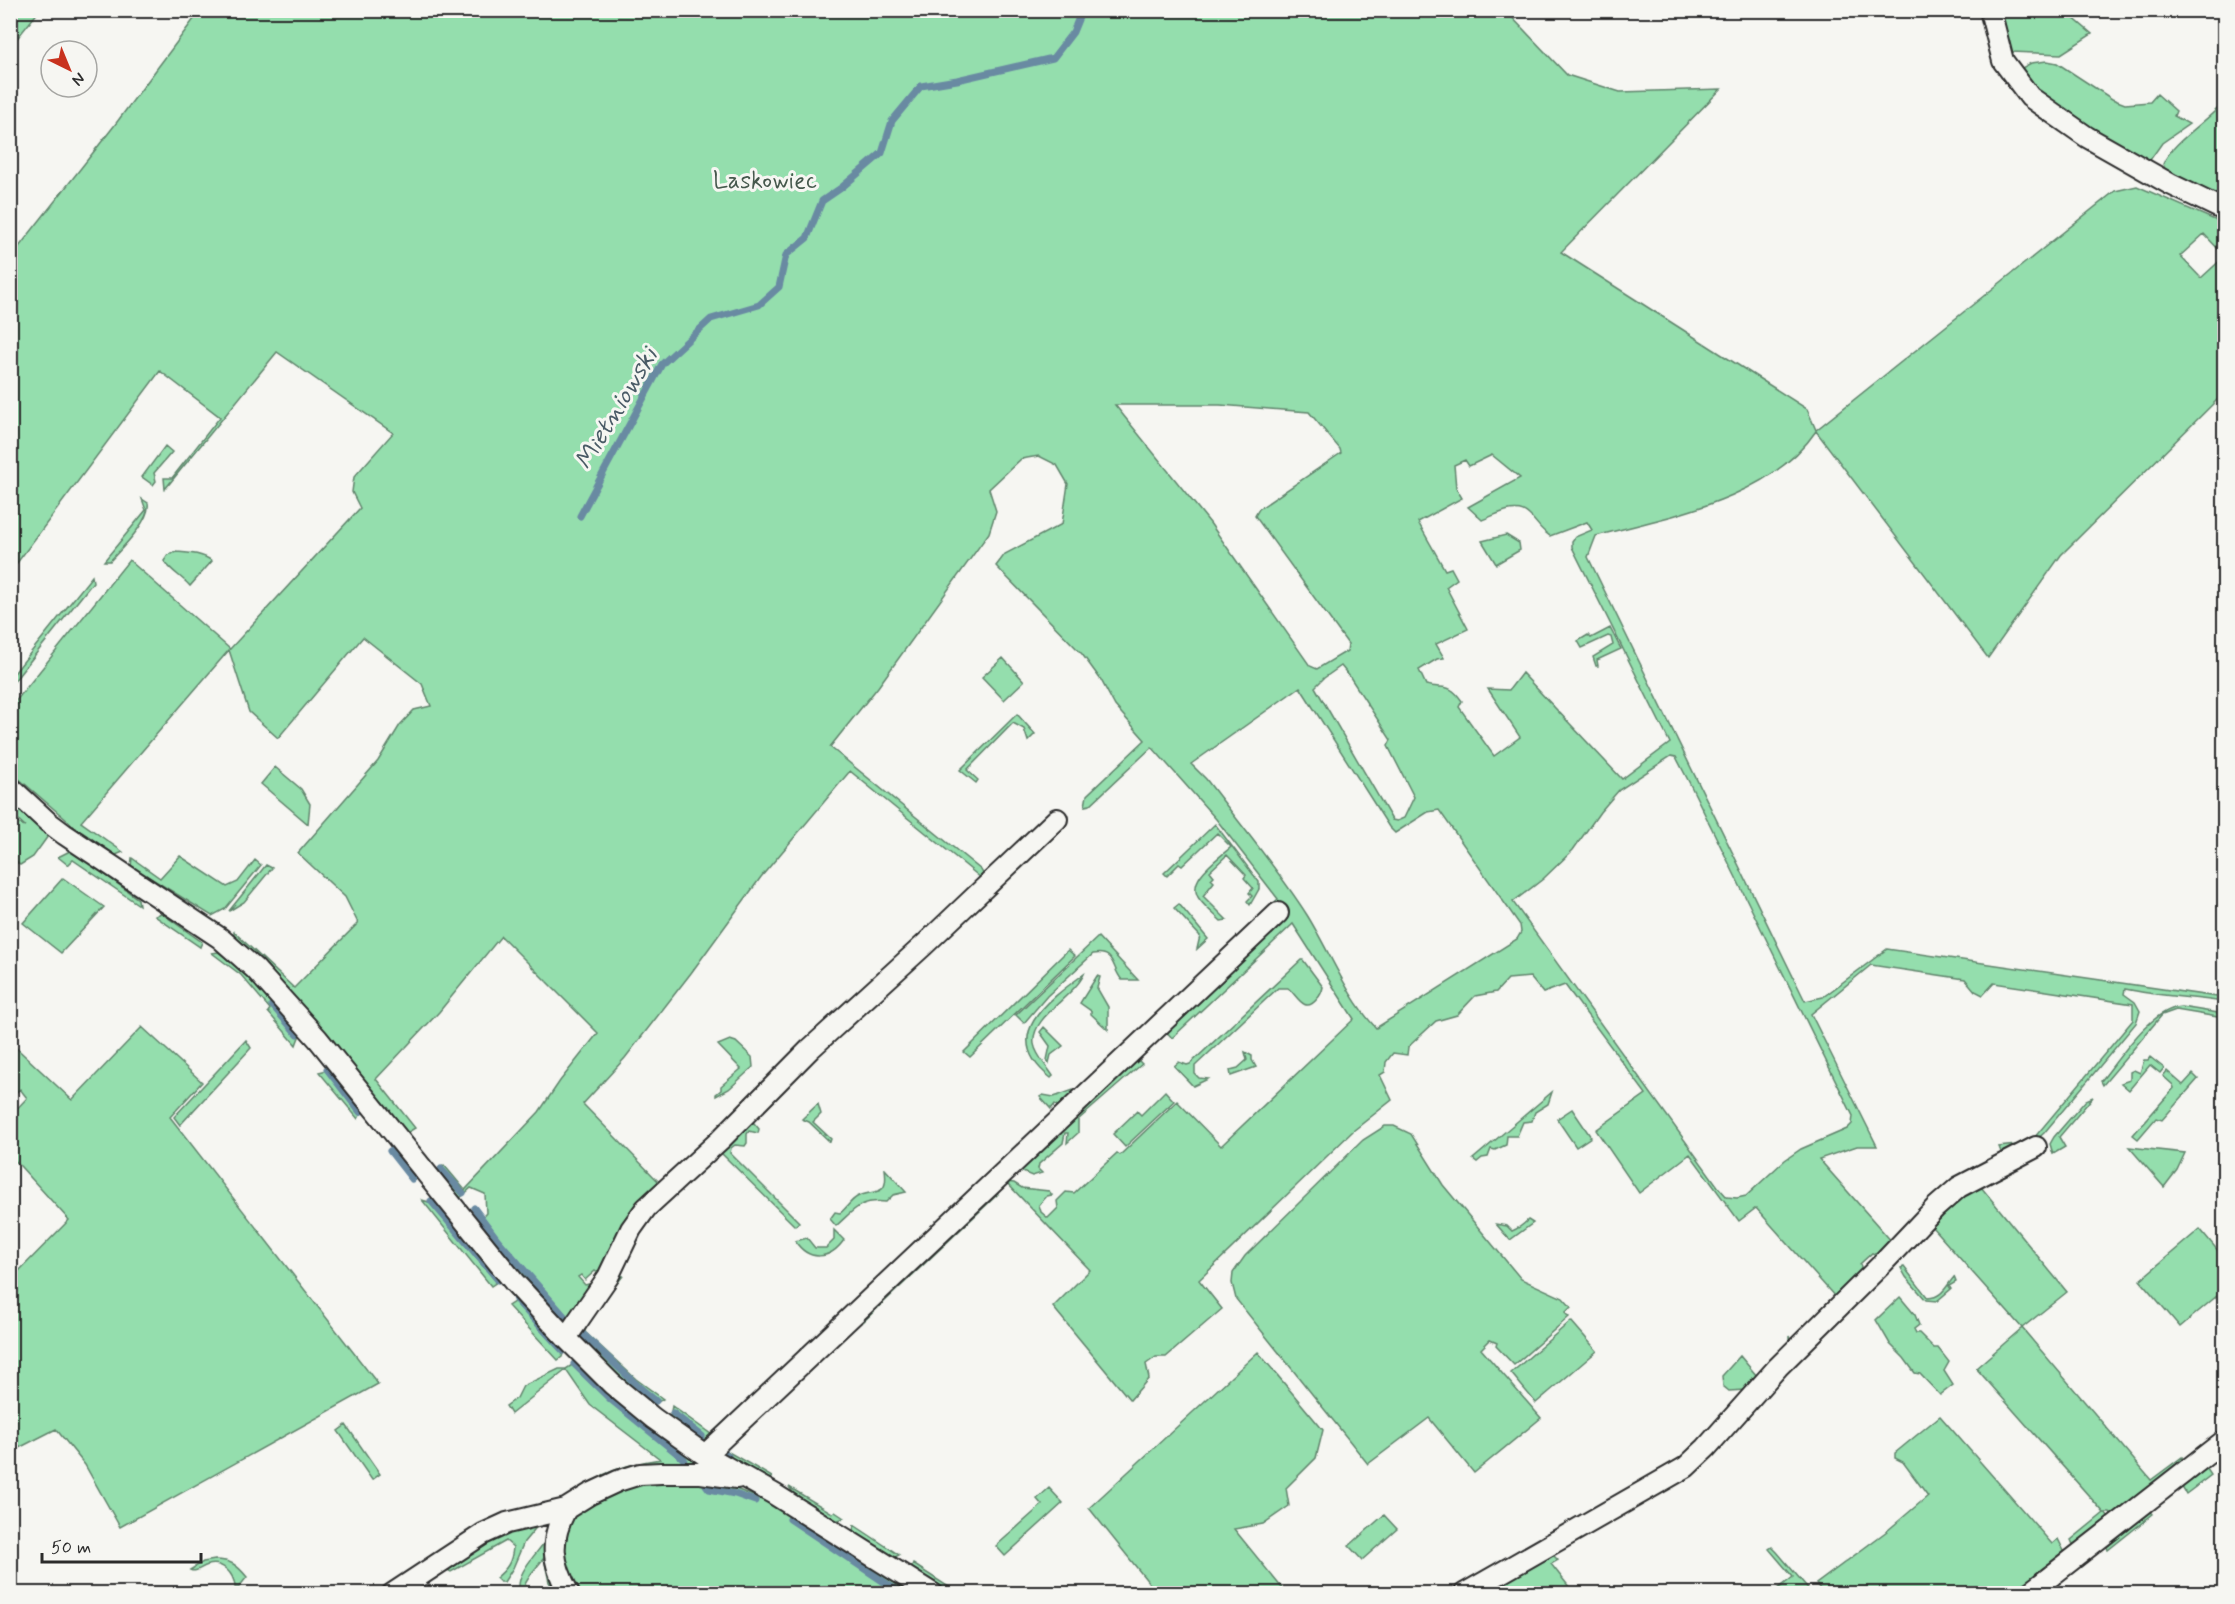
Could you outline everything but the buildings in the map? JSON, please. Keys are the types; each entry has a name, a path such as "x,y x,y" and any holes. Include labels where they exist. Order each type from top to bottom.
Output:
{"street":[{"path":"1990,10 2003,61 2030,97 2087,137 2170,184 2224,210"},
{"path":"10,787 64,834 220,938 255,969 318,1039 514,1282 566,1338 621,1391 705,1455 774,1494 933,1593"},
{"path":"566,1338 608,1277 631,1229 646,1208 720,1140 810,1049 1057,819"},
{"path":"705,1455 1278,913"},
{"path":"1464,1593 1659,1485 1686,1467 1706,1448 1778,1366 1883,1263 1935,1208 1959,1187 2036,1147"},
{"path":"2028,1593 2224,1441"},
{"path":"392,1593 483,1534 507,1523 566,1509 590,1494 618,1481 640,1474 701,1473 745,1479"},
{"path":"566,1509 557,1526 554,1542 556,1562 569,1593"}],"green space":[{"path":"10,11 39,11 11,46"},
{"name":"Laskowiec","path":"200,11 1506,11 1567,75 1620,92 1721,89 1561,252 1807,409 1816,430 2115,191 2137,186 2224,224 2224,255 2204,234 2180,256 2201,278 2224,257 2224,393 2061,555 1988,658 1816,431 1796,454 1773,473 1746,489 1686,512 1596,536 1588,557 1805,1001 1823,997 1887,949 2224,998 2224,1002 2125,989 2124,994 2135,1002 2140,1011 2136,1023 2044,1133 2035,1141 2009,1155 2001,1152 1999,1147 2025,1144 2034,1138 2133,1020 2133,1004 1994,983 1983,995 1975,991 1965,979 1871,965 1811,1014 1877,1146 1857,1146 1819,1159 1893,1243 1879,1256 1872,1253 1860,1264 1863,1272 1836,1298 1756,1208 1739,1221 1690,1154 1639,1193 1596,1130 1646,1094 1565,985 1543,993 1530,977 1508,979 1496,992 1475,996 1457,1015 1436,1021 1408,1047 1407,1055 1393,1053 1386,1062 1385,1072 1380,1075 1392,1100 1353,1131 1199,1280 1222,1309 1166,1357 1156,1357 1146,1364 1149,1378 1130,1400 1053,1307 1090,1270 1006,1182 1014,1183 1022,1188 1049,1191 1052,1195 1047,1196 1039,1205 1041,1212 1048,1218 1058,1208 1057,1201 1066,1192 1074,1193 1117,1153 1120,1155 1177,1101 1221,1146 1354,1019 1293,924 1172,1038 1165,1030 1269,912 1266,910 1278,899 1216,819 1152,747 1090,805 1085,806 1087,795 1145,740 1115,706 1101,680 1082,654 996,566 1005,554 1062,524 1068,484 1057,465 1039,456 1021,459 989,489 996,511 989,533 878,687 830,747 981,870 986,879 900,960 896,956 981,878 850,771 761,877 625,1058 583,1104 659,1182 670,1172 670,1175 600,1275 595,1271 585,1280 581,1275 578,1277 585,1285 599,1277 569,1319 563,1321 476,1224 486,1213 485,1194 471,1188 459,1199 436,1172 444,1165 465,1190 539,1112 598,1033 501,936 439,1012 376,1079 415,1128 405,1134 282,983 234,937 234,932 294,988 358,923 345,897 298,853 378,761 400,725 414,710 431,706 422,684 363,637 278,738 249,712 229,650 81,822 123,852 116,855 76,828 11,772 11,707 129,560 230,649 360,508 352,492 354,477 393,433 277,352 165,489 164,478 172,478 220,417 160,371 11,571 11,257 114,126","holes":["1115,405 1220,405 1309,412 1341,453 1259,509 1255,516 1348,644 1347,651 1317,669 1310,666 1210,523","1492,455 1520,478 1468,507 1482,520 1506,511 1519,510 1529,515 1550,536 1587,522 1592,530 1575,537 1572,547 1670,743 1622,779 1522,673 1509,690 1488,689 1520,737 1494,756 1459,707 1462,701 1457,695 1450,689 1426,685 1419,670 1437,659 1444,658 1436,644 1468,629 1446,587 1457,579 1451,568 1445,570 1418,522 1462,498 1456,488 1454,465 1465,460 1469,466","1341,666 1391,740 1388,746 1414,797 1404,818 1397,821 1392,820 1315,687","1300,687 1389,827 1395,833 1428,812 1439,810 1520,925 1521,932 1517,939 1376,1028 1347,988 1307,915 1271,863 1206,779 1191,764","1671,756 1676,757 1853,1116 1852,1124 1847,1129 1801,1149 1785,1160 1746,1196 1727,1197 1719,1188 1513,902 1543,879 1573,850 1619,790"]},
{"path":"2001,11 2065,11 2092,34 2061,54 2011,52 2007,44"},
{"path":"2047,61 2057,63 2112,99 2125,104 2150,102 2157,94 2176,111 2174,116 2189,124 2162,143 2150,160 2060,109 2030,83 2020,69 2031,63"},
{"path":"2224,102 2224,187 2214,194 2165,169 2163,164 2174,148"},
{"path":"165,446 172,452 154,473 156,481 153,485 142,477"},
{"path":"142,499 148,503 145,517 110,561 104,561 146,510"},
{"path":"1506,535 1519,543 1520,550 1496,564 1482,541"},
{"path":"176,552 199,555 212,561 190,586 164,561 168,555"},
{"path":"92,576 93,582 11,685 11,677"},
{"path":"1610,628 1621,649 1597,660 1598,666 1596,666 1593,657 1613,645 1611,637 1608,636 1582,648 1578,641 1588,635 1591,638"},
{"path":"1003,658 1024,681 1004,700 982,677"},
{"path":"1017,714 1035,734 1028,741 1024,729 1013,723 967,770 978,780 976,783 960,770"},
{"path":"275,767 301,789 310,804 308,824 261,784"},
{"path":"11,799 48,836 33,857 20,865 11,858 11,820 25,826 11,813"},
{"path":"1215,824 1259,882 1259,889 1250,905 1247,901 1252,896 1249,893 1253,888 1244,878 1246,875 1227,855 1210,871 1214,876 1211,879 1214,882 1203,896 1227,920 1221,921 1202,903 1196,892 1196,885 1205,870 1231,847 1217,833 1182,866 1179,864 1167,876 1164,873"},
{"path":"72,850 138,899 139,905 73,860 68,865 58,857"},
{"path":"180,856 227,887 238,882 255,860 261,865 225,909 212,916 131,866 132,858 160,878"},
{"path":"266,865 272,868 244,902 229,911"},
{"path":"63,878 104,907 61,953 23,923"},
{"path":"1179,904 1208,939 1197,949 1200,936 1174,908"},
{"path":"161,913 202,942 200,947 155,916"},
{"path":"1098,937 1138,980 1122,980 1109,957 1100,953 1093,954 1047,996 1024,1023 1016,1015"},
{"path":"1068,950 1075,956 970,1057 964,1052"},
{"path":"218,952 246,973 301,1032 296,1045 241,975 212,953"},
{"path":"1301,960 1323,987 1318,998 1308,1005 1304,1004 1288,988 1278,988 1195,1066 1195,1074 1199,1078 1208,1079 1193,1086 1174,1066 1179,1062 1190,1064"},
{"path":"1084,974 1079,983 1045,1016 1035,1034 1035,1048 1053,1076 1051,1078 1036,1063 1029,1048 1028,1034 1043,1008"},
{"path":"1097,976 1100,977 1097,988 1108,1007 1108,1030 1091,1014 1091,1011 1080,1003"},
{"path":"2181,1007 2224,1014 2224,1018 2176,1010 2162,1015 2103,1085 2101,1081 2148,1025 2159,1016 2170,1010"},
{"path":"142,1027 202,1082 170,1117 378,1384 120,1527 85,1465 56,1429 11,1452 11,1279 69,1220 11,1156 11,1115 27,1098 20,1089 11,1097 10,1042 72,1100"},
{"path":"1044,1027 1063,1046 1051,1055 1049,1063 1047,1060 1050,1046 1040,1032"},
{"path":"246,1040 251,1048 180,1125 174,1117"},
{"path":"730,1040 736,1042 752,1057 753,1067 729,1089 716,1096 721,1086 741,1069 718,1045"},
{"path":"1245,1052 1252,1056 1256,1067 1231,1076 1230,1070 1238,1068 1247,1060"},
{"path":"2150,1057 2164,1068 2160,1073 2150,1065 2129,1090 2121,1083 2130,1080 2130,1072 2134,1070 2140,1073 2144,1060"},
{"path":"1138,1060 1142,1064 1078,1120 1078,1133 1067,1143 1068,1133 1065,1133 1063,1143 1039,1164 1038,1169 1042,1173 1032,1176 1020,1171 1134,1061"},
{"path":"331,1069 363,1110 358,1119 319,1072"},
{"path":"2167,1071 2183,1085 2193,1074 2198,1079 2162,1120 2156,1118 2138,1139 2133,1135 2174,1088 2163,1076"},
{"path":"1073,1090 1075,1092 1058,1107 1055,1104 1051,1109 1040,1097 1043,1095 1054,1097"},
{"path":"1165,1091 1174,1101 1125,1147 1113,1134 1137,1111 1141,1115"},
{"path":"1552,1092 1548,1104 1535,1112 1532,1121 1523,1122 1517,1136 1507,1136 1506,1145 1495,1150 1491,1149 1488,1157 1477,1162 1473,1159"},
{"path":"2093,1097 2059,1137 2065,1147 2053,1154 2050,1144 2054,1137 2086,1100"},
{"path":"818,1104 821,1114 813,1122 831,1139 830,1142 809,1122 802,1119"},
{"path":"1572,1109 1591,1137 1576,1147 1557,1119"},
{"path":"754,1123 759,1129 758,1133 749,1131 745,1146 735,1145 731,1148 730,1153 799,1222 795,1226 719,1151 747,1124"},
{"path":"1385,1126 1394,1126 1411,1134 1443,1185 1521,1279 1563,1298 1571,1307 1565,1313 1569,1317 1514,1365 1496,1346 1497,1343 1490,1340 1481,1349 1541,1418 1474,1473 1429,1418 1368,1464 1236,1299 1232,1283 1233,1273 1245,1256 1363,1140"},
{"path":"2129,1147 2185,1153 2177,1170 2164,1187"},
{"path":"885,1169 906,1192 893,1195 886,1202 864,1204 836,1226 830,1219 835,1212 840,1213 863,1194 882,1189 885,1185"},
{"path":"2004,1169 2008,1174 1981,1187 2067,1292 2022,1328 1932,1227 1950,1209 1947,1204"},
{"path":"996,1192 998,1194 863,1322 861,1320 725,1450 772,1477 768,1480 724,1455 726,1444"},
{"path":"422,1200 439,1205 499,1276 497,1282 491,1286"},
{"path":"1528,1220 1533,1223 1510,1240 1496,1224 1507,1226 1512,1231"},
{"path":"2200,1229 2224,1258 2224,1290 2180,1327 2140,1280"},
{"path":"834,1230 844,1240 826,1255 807,1253 795,1241 807,1238 815,1248 826,1248 834,1240"},
{"path":"1904,1267 1928,1298 1941,1293 1954,1277 1956,1282 1949,1286 1951,1289 1937,1301 1926,1300 1906,1277 1901,1268"},
{"path":"620,1275 623,1276 587,1322 585,1332 636,1379 663,1399 653,1405 606,1364 581,1337 581,1328"},
{"path":"1900,1297 1915,1315 1919,1325 1914,1329 1916,1333 1919,1333 1934,1348 1938,1348 1949,1362 1944,1371 1953,1385 1940,1395 1920,1374 1915,1373 1890,1344 1876,1320"},
{"path":"520,1298 565,1347 562,1357 558,1360 508,1306"},
{"path":"1571,1321 1597,1351 1536,1403 1511,1373"},
{"path":"826,1328 710,1439 699,1439 671,1420 672,1406 711,1434"},
{"path":"2022,1328 2151,1480 2182,1457 2183,1461 2114,1520 2110,1513 2105,1513 2112,1522 2074,1547 2071,1540 2104,1513 1976,1368"},
{"path":"1789,1336 1791,1343 1745,1390 1729,1391 1723,1386 1722,1376 1740,1356 1757,1376 1789,1341"},
{"path":"1258,1352 1323,1430 1316,1458 1286,1488 1289,1506 1263,1524 1234,1529 1286,1593 1157,1593 1089,1508"},
{"path":"577,1362 694,1458 692,1465 604,1477 603,1475 624,1467 660,1459 590,1405 566,1370 511,1414 506,1406 517,1398 523,1386 559,1369 566,1369"},
{"path":"1940,1416 2052,1544 2058,1539 2065,1553 2019,1593 1824,1594 1816,1584 1887,1531 1928,1496 1903,1462 1895,1458 1895,1453"},
{"path":"346,1425 380,1474 372,1480 338,1431"},
{"path":"2205,1466 2211,1475 2186,1494 2180,1484"},
{"path":"707,1482 726,1485 766,1501 915,1593 575,1593 561,1559 565,1526 575,1512 628,1484"},
{"path":"789,1487 844,1518 836,1521 795,1495"},
{"path":"1049,1488 1063,1503 1005,1556 996,1546 1042,1505 1037,1499"},
{"path":"2147,1507 2153,1514 2108,1550 2107,1547 2128,1530 2140,1512"},
{"path":"1384,1515 1397,1529 1362,1560 1349,1546"},
{"path":"539,1524 524,1542 504,1582 496,1578 510,1561 513,1547 506,1541 451,1572 446,1569 423,1584 431,1593 402,1594 492,1535"},
{"path":"854,1525 899,1555 891,1556 853,1532"},
{"path":"546,1540 563,1593 556,1593 549,1582 544,1558 525,1584 530,1593 520,1593 520,1579 523,1572"},
{"path":"1772,1547 1812,1593 1773,1593 1793,1577 1769,1549"},
{"path":"1549,1551 1558,1560 1551,1564 1574,1593 1478,1594"},
{"path":"215,1560 233,1564 247,1577 239,1587 235,1587 230,1573 218,1565 213,1564 190,1570 203,1562"},
{"path":"913,1564 958,1593 948,1593 911,1569"}],"waterway":[{"name":"Mietniowski","path":"580,516 662,364 711,319 759,305 779,287 786,255 807,238 822,201 882,153 892,121 921,86 1053,58 1073,32 1082,10"},
{"path":"272,1005 297,1034"},
{"path":"327,1069 360,1112"},
{"path":"390,1151 412,1179"},
{"path":"441,1169 463,1193"},
{"path":"431,1201 498,1280"},
{"path":"474,1208 498,1240 566,1318"},
{"path":"516,1300 563,1351"},
{"path":"584,1335 656,1401"},
{"path":"574,1364 610,1399 684,1459"},
{"path":"673,1413 702,1436"},
{"path":"725,1453 728,1456"},
{"path":"706,1485 709,1489 755,1501"},
{"path":"790,1519 902,1594"}]}
